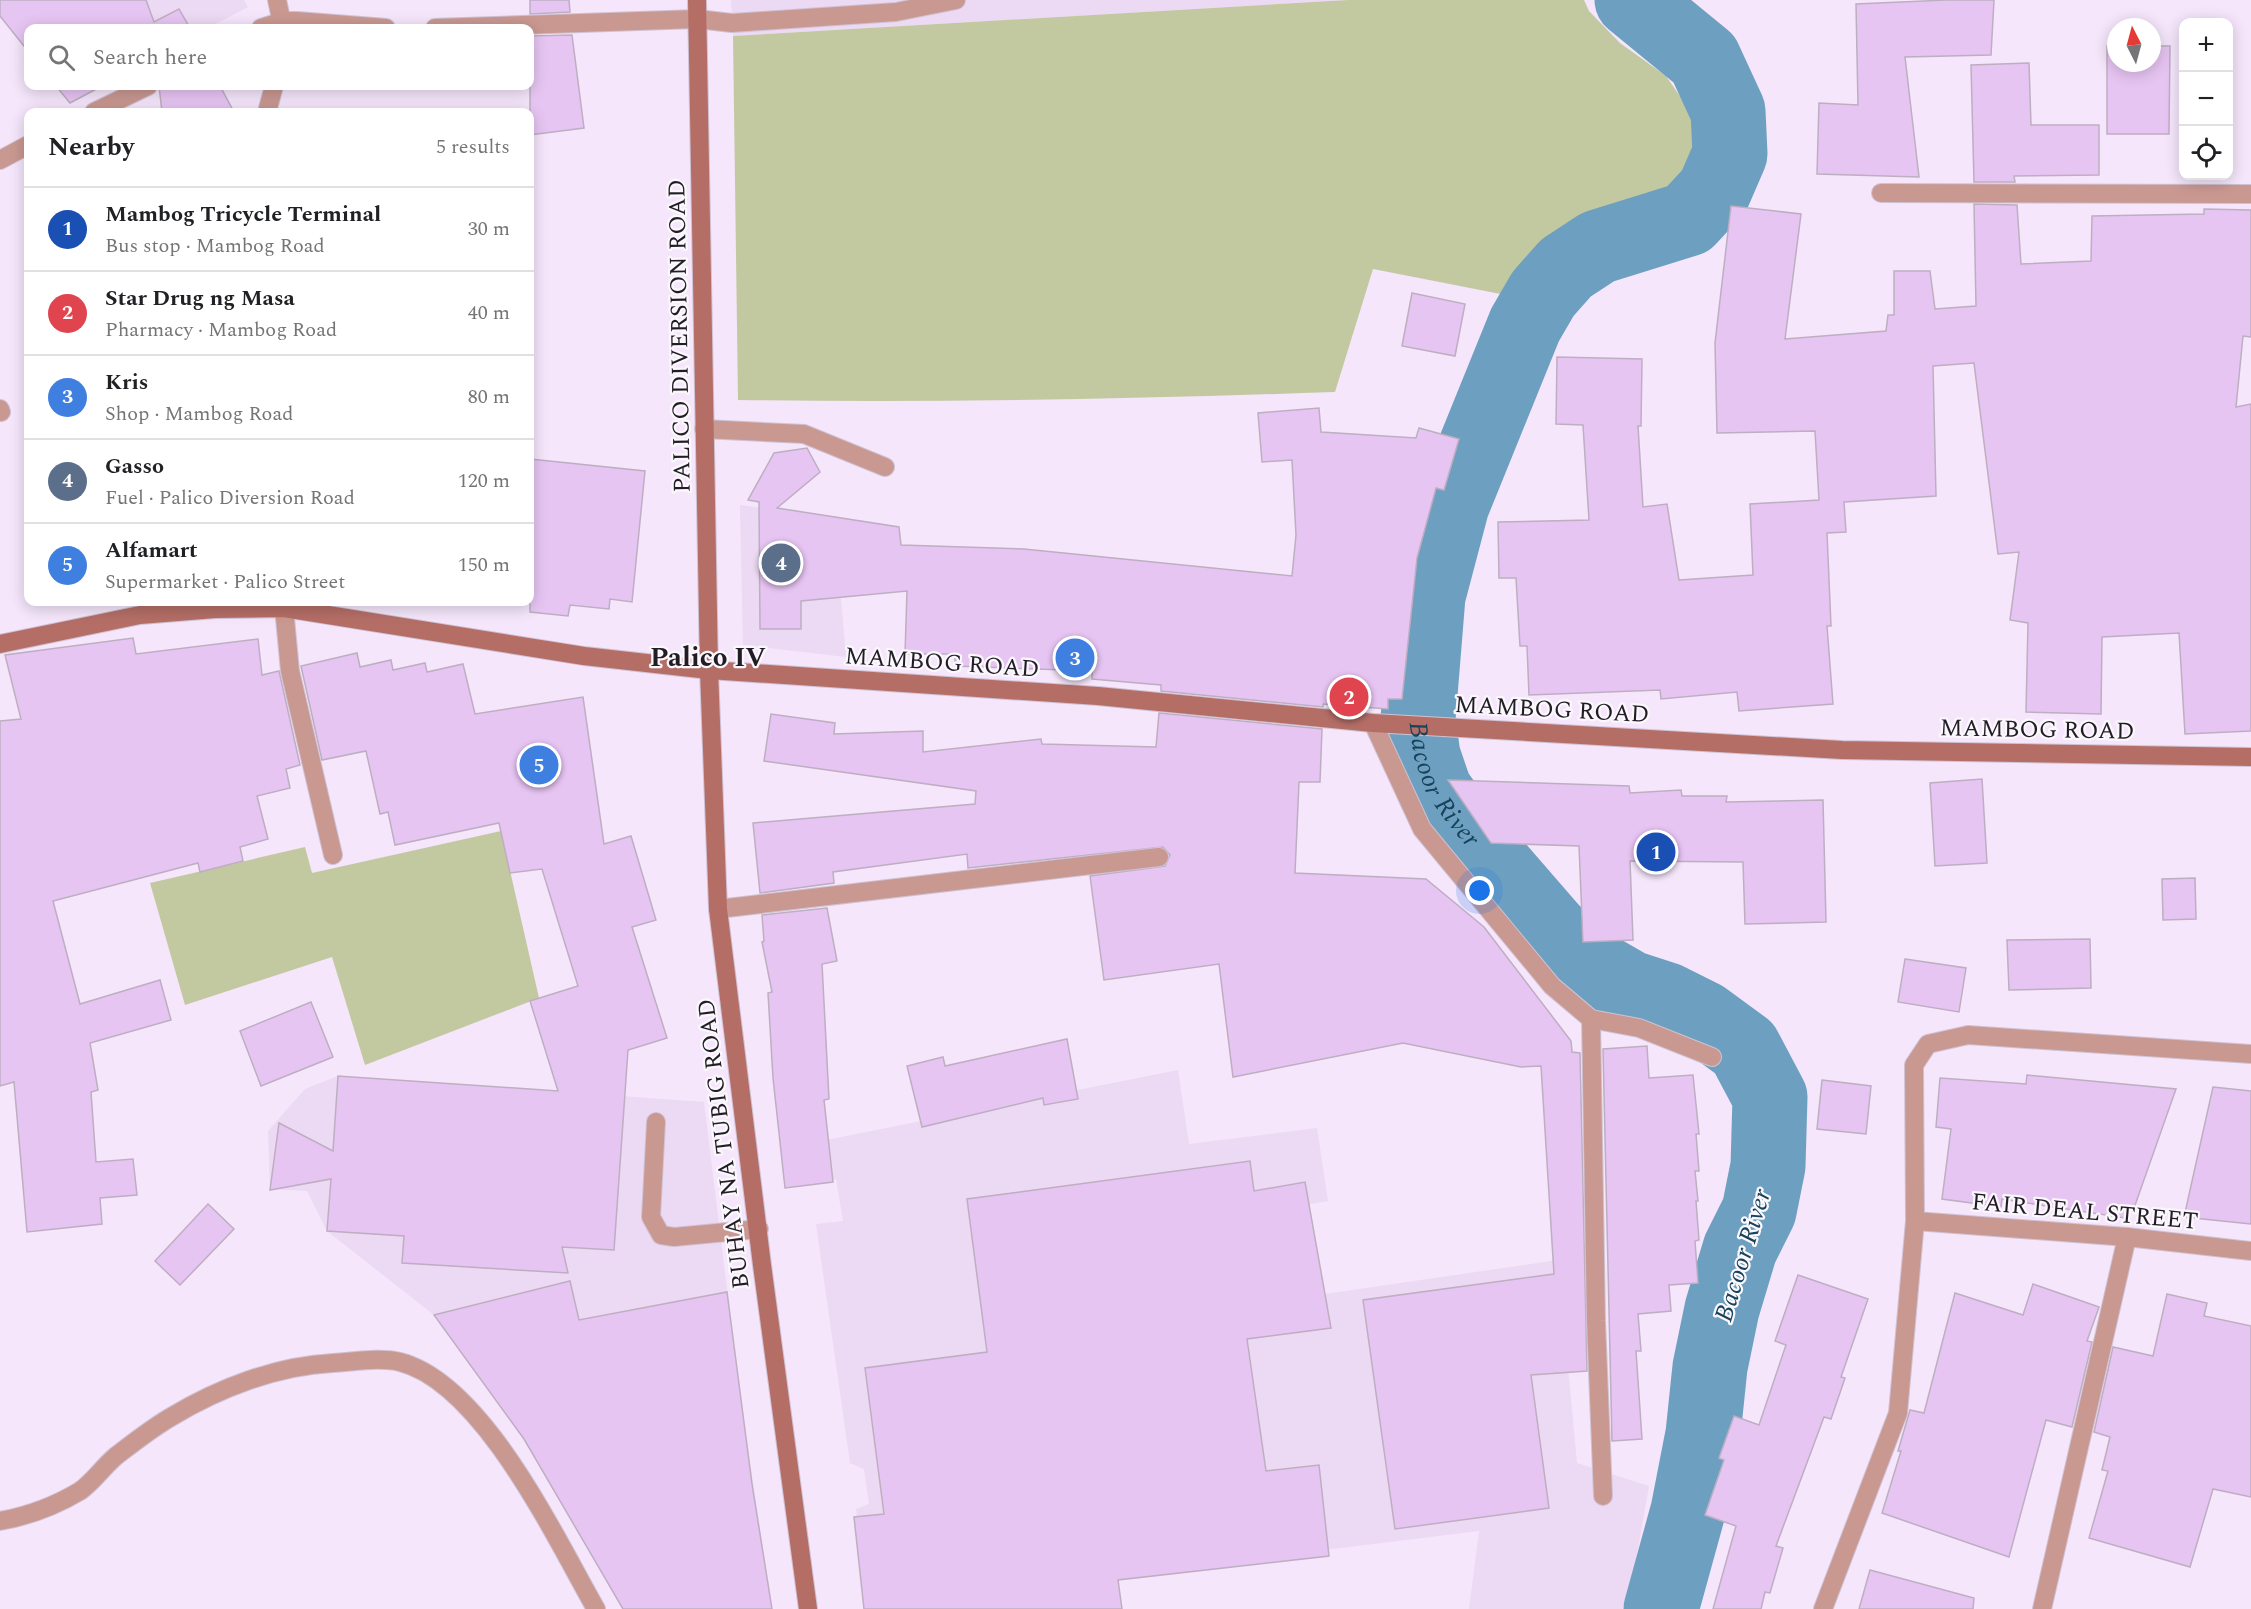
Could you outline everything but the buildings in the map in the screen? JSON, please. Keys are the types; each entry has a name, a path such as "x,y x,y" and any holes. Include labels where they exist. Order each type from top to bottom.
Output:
{"main road":[{"name":"PALICO DIVERSION ROAD","path":"697,0 709,670"},
{"name":"MAMBOG ROAD","path":"0,644 140,615 215,609 284,608 584,656 709,670 1098,696 1373,723 1842,750 2251,757"},
{"name":"BUHAY NA TUBIG ROAD","path":"709,670 718,909 808,1609"}],"street":[{"path":"277,0 283,24"},
{"path":"534,25 697,19 732,23 896,12 956,0"},
{"path":"102,108 140,90"},
{"path":"268,108 273,90"},
{"path":"0,160 24,148"},
{"path":"1881,193 2251,194"},
{"path":"704,429 804,434 885,466"},
{"path":"284,608 290,671 333,855"},
{"path":"1373,723 1422,829 1552,986 1591,1019 1639,1028 1712,1057"},
{"path":"718,909 1159,857"},
{"path":"1591,1019 1596,1321 1603,1496"},
{"path":"1823,1609 1898,1413 1915,1221 1914,1065 1928,1044 1968,1035 2251,1054"},
{"path":"656,1122 651,1217 661,1235 674,1237 759,1229"},
{"name":"FAIR DEAL STREET","path":"1915,1221 2127,1237 2251,1251"},
{"path":"2042,1609 2127,1237"},
{"path":"0,1521 21,1517 81,1490 115,1457 171,1417 256,1378 310,1364 380,1360 401,1362 435,1378 494,1436 596,1609"}],"shaded area":[{"path":"0,0 244,0 248,7 216,24 24,24 24,46 0,16"},
{"path":"731,0 1348,0 733,36"},
{"path":"740,505 834,518 846,657 743,645"},
{"path":"1178,1070 1189,1144 1317,1128 1328,1201 1305,1205 1318,1295 1558,1260 1577,1463 1649,1486 1631,1588 1622,1609 1469,1609 1479,1531 869,1606 856,1509 869,1504 864,1469 850,1463 816,1224 843,1221 836,1179 812,1180 806,1144"},
{"path":"338,1076 704,1102 740,1395 772,1609 623,1609 524,1439 434,1315 327,1231 307,1191 270,1189 268,1131 305,1089"}],"green space":[{"path":"1348,0 1584,0 1589,11 1620,43 1666,76 1695,118 1700,146 1698,178 1674,201 1596,227 1556,251 1521,298 1373,269 1335,392 1036,400 738,400 733,36"},
{"path":"501,831 539,998 365,1065 332,957 185,1005 150,883 305,847 312,873"}],"waterway":[{"name":"Bacoor River","path":"1632,0 1704,59 1728,111 1730,154 1714,191 1688,219 1598,247 1566,268 1543,294 1525,325 1452,505 1428,596 1418,719 1423,756 1435,791 1459,824 1551,930 1578,958 1630,988 1667,1000 1703,1018 1744,1048 1770,1097 1768,1166 1759,1211 1740,1249 1722,1309 1710,1367 1703,1434 1688,1511 1661,1609"}],"place":[{"name":"Gasso","path":"781,563"},
{"name":"Kris","path":"1075,658"},
{"name":"Star Drug ng Masa","path":"1349,697"},
{"name":"Alfamart","path":"539,765"},
{"name":"Mambog Tricycle Terminal","path":"1656,852"}],"district":[{"name":"Palico IV","path":"708,657"}]}
